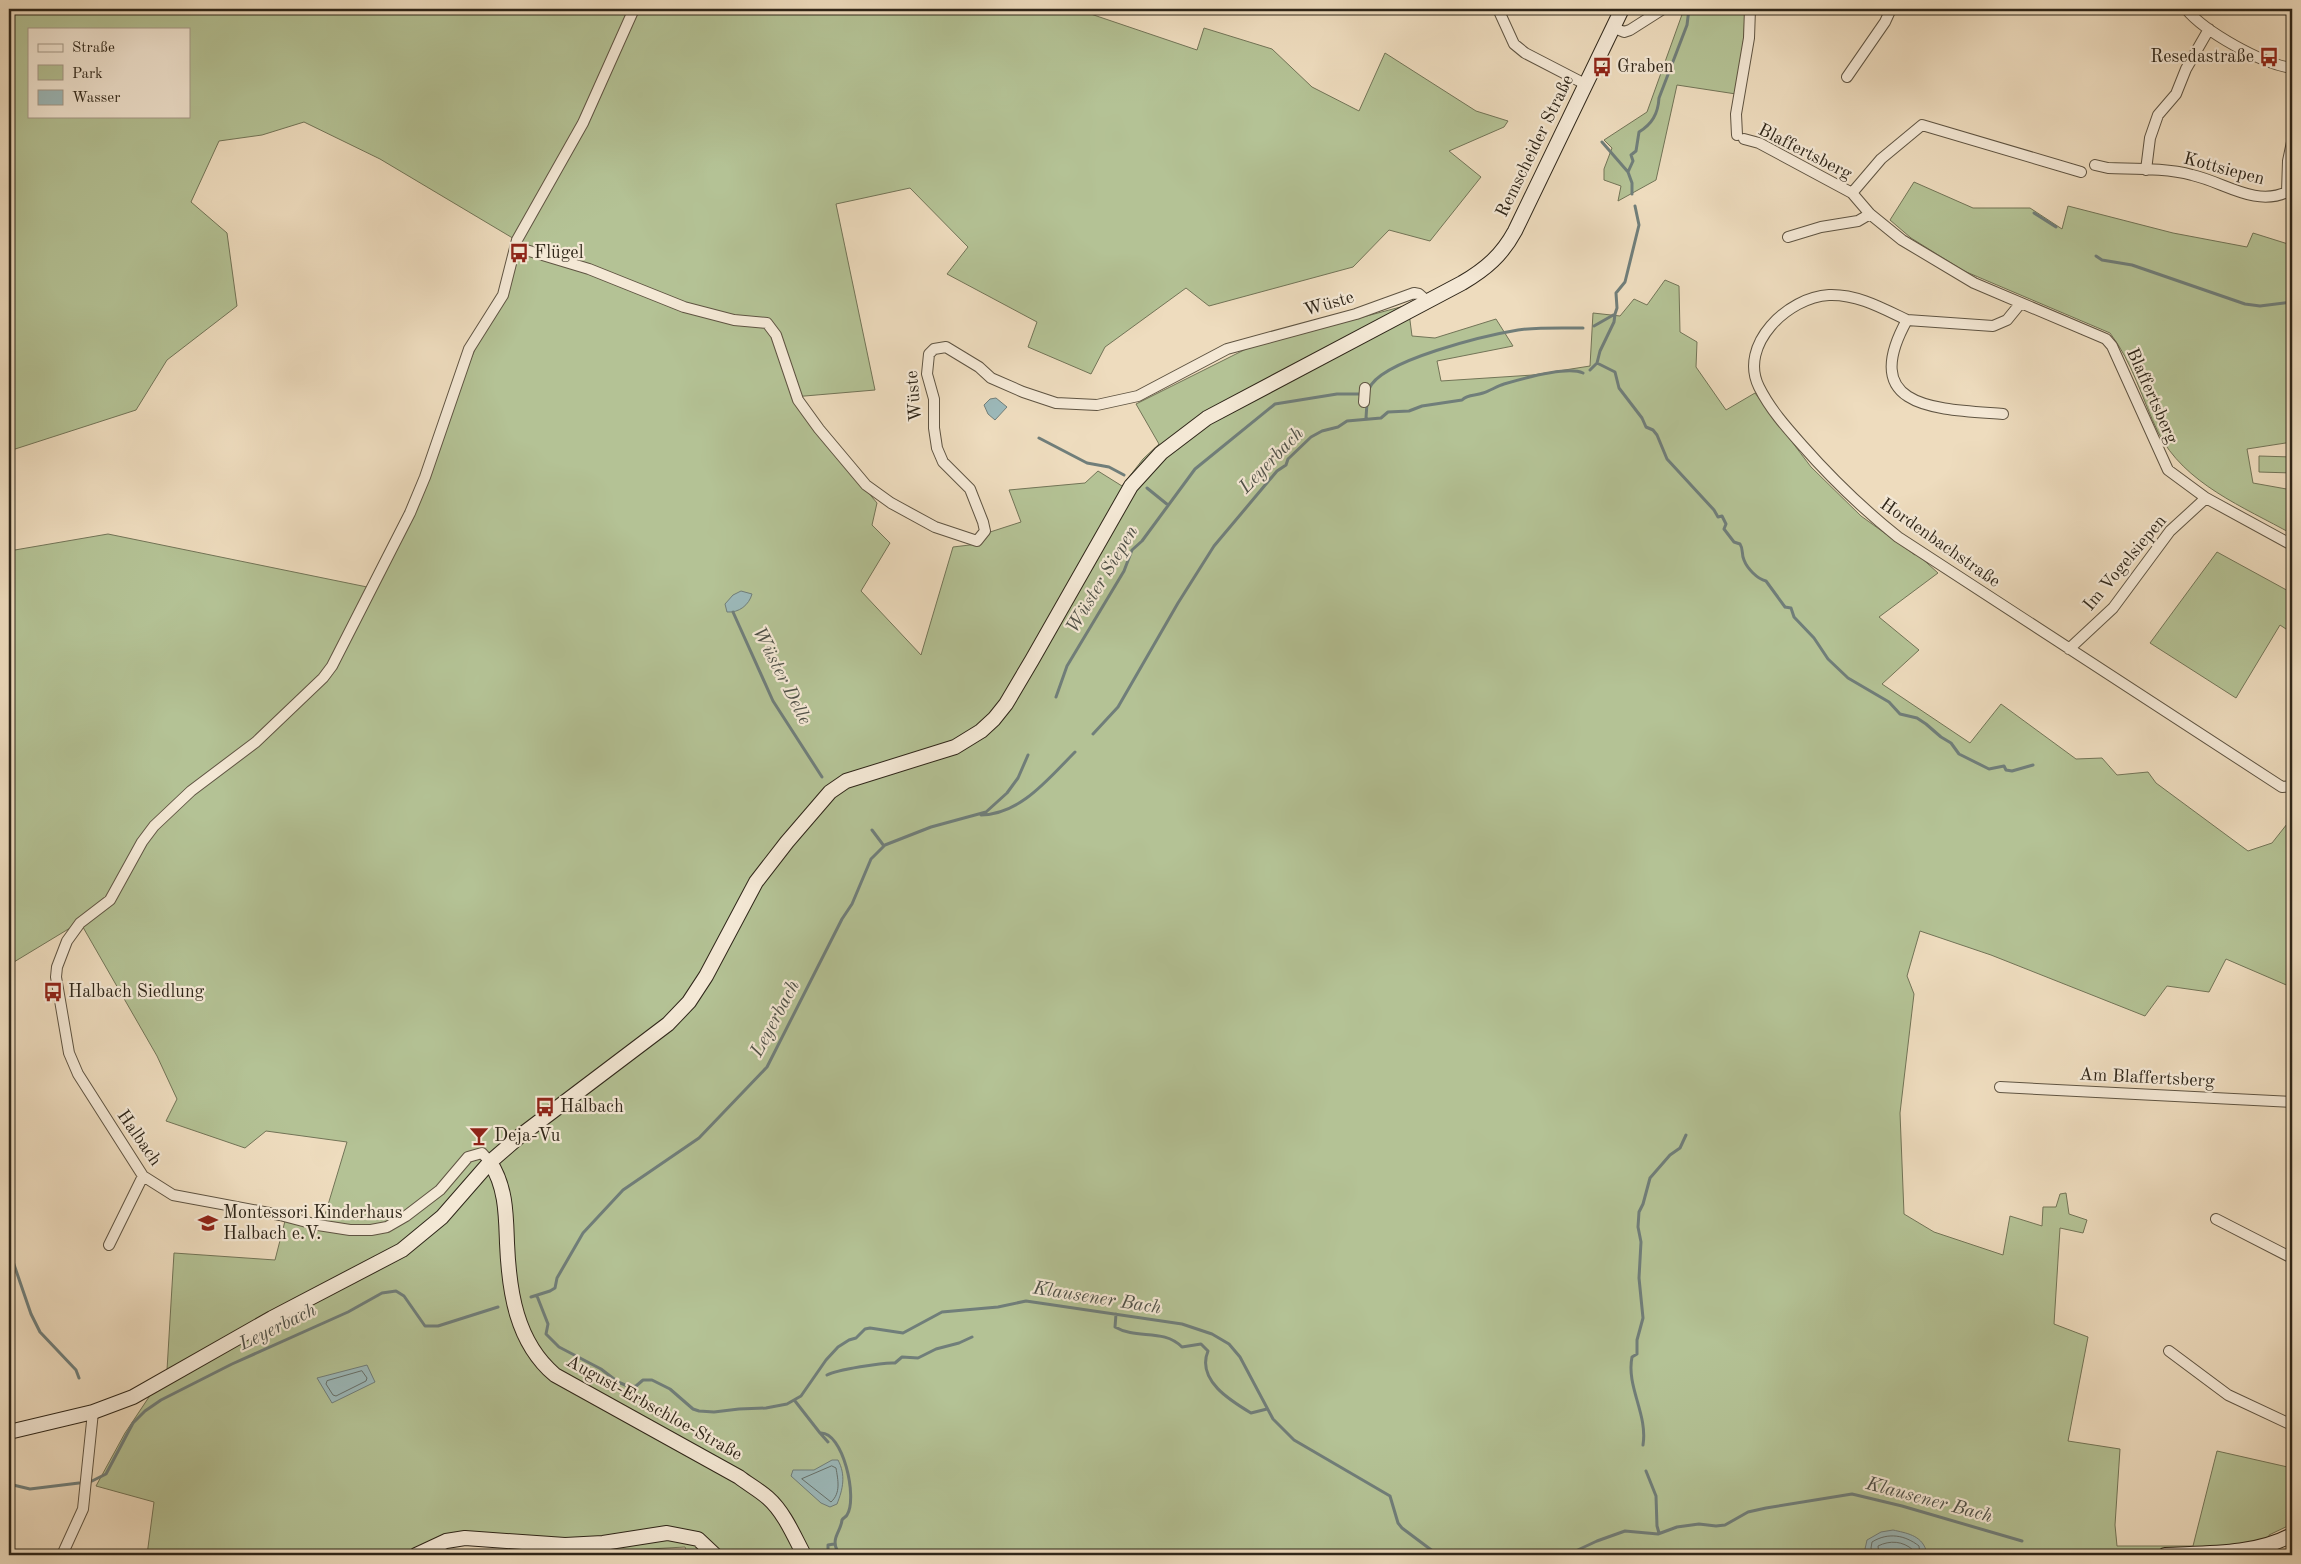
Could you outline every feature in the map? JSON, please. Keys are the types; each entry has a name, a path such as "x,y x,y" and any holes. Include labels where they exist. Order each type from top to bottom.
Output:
{"main road":[{"name":"Remscheider Straße","path":"9,1432 93,1412 133,1397 272,1318 402,1250 442,1217 490,1162 546,1115 668,1024 689,1002 706,976 756,882 830,792 846,781 955,747 980,731 994,719 1006,704 1032,660 1131,486 1161,453 1207,418 1462,283 1480,273 1498,258 1506,247 1622,9"},
{"name":"August-Erbschloe-Straße","path":"490,1162 502,1184 508,1267 517,1311 530,1347 541,1363 555,1375 752,1486 769,1499 780,1513 804,1555"},
{"path":"416,1555 446,1541 465,1538 565,1545 603,1543 667,1533 698,1539 715,1555"},
{"path":"2166,1555 2244,1551 2276,1543 2292,1535"}],"street":[{"path":"516,247 517,240 583,123 634,9"},
{"path":"1498,9 1514,44 1525,53 1585,84"},
{"path":"1612,27 1624,32 1630,30 1663,9"},
{"name":"Blaffertsberg","path":"1750,9 1749,38 1736,114 1740,137 1759,143 1852,193 1870,214 1902,240 1974,283 2106,339 2112,346 2168,470 2206,498 2292,545"},
{"path":"1847,77 1885,22 1890,9"},
{"path":"2186,9 2209,29 2247,52 2292,68"},
{"path":"2146,170 2150,138 2158,115 2176,94 2186,69 2209,29"},
{"name":"Blaffertsberg","path":"1852,193 1881,159 1922,124 2081,172"},
{"path":"2290,194 2288,161 2292,142"},
{"name":"Kottsiepen","path":"2095,165 2108,168 2191,174 2252,196 2268,198 2290,194"},
{"path":"1788,237 1821,227 1858,221 1870,214"},
{"name":"Wüste","path":"516,247 595,272 684,307 734,320 760,322 770,326 776,335 798,400 819,430 866,484 891,503 935,527 978,541 985,531 970,489 943,462 935,440 934,399 927,374 929,354 934,349 946,347 979,367 991,378 1023,392 1056,403 1097,405 1138,396 1226,349 1356,314 1414,294 1419,294 1427,301"},
{"name":"Halbach","path":"490,1162 482,1153 473,1154 440,1190 394,1224 379,1229 350,1230 173,1195 143,1176 107,1122 71,1060 62,1020 56,977 57,967 67,941 80,923 110,900 142,842 154,826 191,791 256,742 323,678 332,666 410,513 425,477 470,349 503,295 516,247"},
{"name":"Hordenbachstraße","path":"2020,304 2007,320 1993,326 1907,320 1868,301 1847,296 1827,295 1809,299 1778,318 1766,332 1756,352 1755,371 1759,388 1787,428 1857,504 1898,537 2282,787 2292,786"},
{"path":"1907,320 1892,351 1893,377 1900,389 1910,397 1942,409 2003,414"},
{"path":"1364,402 1365,388"},
{"name":"Im Vogelsiepen","path":"2069,649 2112,608 2170,531 2206,498"},
{"path":"2292,694 2292,708"},
{"name":"Am Blaffertsberg","path":"2000,1087 2292,1102"},
{"path":"109,1245 143,1176"},
{"path":"2216,1219 2292,1258"},
{"path":"2169,1351 2228,1394 2292,1426"},
{"path":"62,1555 83,1509 93,1412"}],"green space":[{"path":"9,9 1076,9 1197,50 1204,28 1272,49 1312,87 1359,111 1385,53 1476,111 1508,121 1504,127 1449,151 1481,177 1430,241 1389,230 1353,267 1209,306 1186,288 1105,347 1091,374 1028,347 1037,322 947,274 968,247 910,188 836,204 875,390 793,397 801,412 877,503 872,525 890,543 861,591 921,655 953,547 978,544 984,534 1021,522 1009,490 1085,483 1098,471 1122,486 1143,459 1159,444 1136,404 1250,347 1408,305 1412,336 1435,338 1496,319 1513,346 1437,361 1441,381 1533,375 1590,366 1593,313 1620,316 1634,299 1647,305 1665,280 1679,286 1680,332 1697,342 1696,367 1726,410 1755,393 1811,467 1861,516 1915,555 1820,466 1938,573 1879,617 1919,650 1882,684 1970,743 2001,704 2076,759 2102,758 2117,775 2148,772 2156,783 2248,851 2272,843 2291,819 2292,814 2291,987 2226,959 2209,992 2167,986 2145,1016 1991,955 1920,931 1907,976 1914,994 1900,1113 1904,1214 1934,1232 2003,1255 2010,1216 2042,1226 2043,1207 2056,1207 2060,1194 2066,1193 2069,1214 2087,1220 2083,1233 2060,1228 2054,1324 2088,1337 2068,1441 2120,1449 2115,1525 2117,1546 2193,1546 2217,1451 2292,1468 2292,1524 2269,1535 2271,1555 688,1555 685,1547 595,1552 547,1551 487,1543 451,1545 426,1555 147,1555 154,1502 96,1486 125,1433 167,1370 174,1253 275,1260 285,1221 321,1228 347,1142 266,1131 245,1148 166,1121 177,1099 157,1056 80,922 9,965 9,551 108,534 372,588 426,482 467,368 521,243 380,159 304,122 262,135 219,141 191,202 227,233 237,306 167,360 136,410 9,451"},
{"path":"1684,9 1745,9 1744,37 1736,94 1677,85 1656,180 1618,201 1621,186 1604,180 1604,169 1612,148 1604,140 1647,112"},
{"path":"1914,182 1973,208 2030,208 2062,229 2068,206 2173,233 2247,247 2253,233 2288,244 2292,266 2292,442 2247,449 2253,483 2292,490 2292,534 2235,504 2199,480 2183,466 2169,450 2158,432 2125,356 2110,333 1964,271 1911,238 1890,220"},
{"path":"2259,456 2292,457 2292,473 2259,472"},
{"path":"2217,552 2292,593 2292,633 2280,625 2236,698 2150,643"}],"water":[{"path":"996,398 1007,407 995,420 988,414 984,405 990,399"},
{"path":"741,591 752,594 749,602 739,610 727,612 725,604 733,595"},
{"path":"367,1365 375,1382 332,1403 317,1378"},
{"path":"832,1460 838,1460 843,1482 837,1504 830,1507 821,1503 791,1476 793,1470 814,1470"},
{"path":"1893,1530 1908,1534 1921,1541 1926,1550 1924,1555 1869,1555 1865,1549 1867,1540 1881,1532"}],"waterway":[{"name":"Leyerbach","path":"1632,194 1632,183 1628,172 1633,161 1631,155 1636,151 1639,132 1651,122 1656,114 1659,98 1687,25 1689,9"},
{"path":"1602,142 1628,172"},
{"name":"Leyerbach","path":"1594,326 1615,314 1617,308 1616,293 1625,282 1639,225 1635,206"},
{"path":"2034,213 2056,227"},
{"path":"2096,256 2102,260 2132,265 2245,304 2260,306 2292,302"},
{"path":"1590,370 1597,363 1600,351 1614,322 1615,314"},
{"name":"Leyerbach","path":"1369,389 1377,378 1393,368 1436,350 1518,330 1583,328"},
{"path":"1597,363 1615,372 1619,388 1642,418 1646,427 1653,430 1657,435 1667,459 1714,510 1718,517 1722,516 1726,524 1724,529 1734,542 1740,544 1743,558 1750,570 1756,576 1766,581 1785,607 1791,608 1794,617 1814,638 1828,659 1848,678 1889,702 1900,714 1917,718 1951,743 1959,754 1989,769 2004,766 2006,770 2012,771 2033,765"},
{"name":"Leyerbach","path":"1093,734 1118,707 1178,603 1214,546 1277,471 1286,465 1288,459 1311,437 1322,431 1338,427 1347,421 1381,418 1388,412 1409,411 1422,406 1462,400 1504,384 1533,376 1567,371 1583,373"},
{"name":"Leyerbach","path":"1056,697 1067,666 1124,571 1132,550 1142,541 1195,469 1275,404 1337,394 1362,394"},
{"path":"1366,418 1367,403"},
{"name":"Wüster Siepen","path":"1039,438 1087,463 1109,467 1124,475"},
{"name":"Wüster Siepen","path":"1147,488 1168,505"},
{"name":"Wüster Delle","path":"733,612 773,701 822,777"},
{"path":"981,815 1009,809 1021,802 1044,784 1075,752"},
{"name":"Leyerbach","path":"531,1297 555,1288 557,1278 583,1233 623,1190 699,1138 767,1067 842,919 852,904 871,859 885,845 931,827 986,812 1007,793 1018,778 1028,755"},
{"name":"Wüster Delle","path":"872,830 884,846"},
{"path":"1643,1445 1643,1422 1634,1390 1631,1368 1632,1357 1637,1354 1637,1340 1643,1318 1639,1278 1641,1242 1638,1227 1639,1212 1650,1178 1670,1155 1680,1148 1686,1135"},
{"path":"9,1250 31,1314 40,1332 76,1370 79,1378"},
{"name":"Leyerbach","path":"92,1481 106,1474 133,1423 145,1411 161,1400 232,1364 348,1312 382,1293 396,1291 404,1296 425,1326 438,1326 498,1307"},
{"name":"Klausener Bach","path":"537,1296 548,1324 546,1334 559,1347 601,1369 618,1382 630,1387 636,1386 643,1380 652,1380 670,1389 693,1409 714,1412 766,1408 787,1404 801,1396 826,1360 838,1347 856,1338 865,1329 870,1328 903,1333 942,1312 998,1307 1026,1301 1182,1324 1212,1334 1229,1344 1240,1357 1273,1419 1294,1440 1390,1496 1398,1523 1402,1528 1438,1555"},
{"path":"1116,1314 1115,1327 1123,1331 1167,1338 1175,1341 1182,1347 1201,1344 1208,1351 1207,1371 1211,1380 1225,1396 1251,1413 1267,1409"},
{"path":"827,1375 860,1367 895,1363 902,1357 918,1358 936,1349 959,1343 972,1337"},
{"path":"795,1401 820,1433 828,1435 835,1443 842,1454 846,1467 851,1495 850,1507 847,1515 842,1520 835,1542 837,1550 833,1555"},
{"path":"820,1433 828,1442"},
{"path":"1646,1471 1656,1496 1659,1533"},
{"name":"Leyerbach","path":"9,1484 30,1489 79,1483"},
{"name":"Klausener Bach","path":"1567,1555 1625,1531 1658,1534 1677,1527 1699,1524 1725,1525 1748,1512 1852,1494 1902,1506 2022,1541"},
{"path":"828,1555 828,1545 834,1544"}],"place":[{"name":"Resedastraße","path":"2269,57"},
{"name":"Graben","path":"1602,67"},
{"name":"Flügel","path":"519,253"},
{"name":"Halbach Siedlung","path":"53,992"},
{"name":"Halbach","path":"545,1107"},
{"name":"Deja-Vu","path":"479,1136"},
{"name":"Montessori Kinderhaus Halbach e.V.","path":"208,1223"}]}
